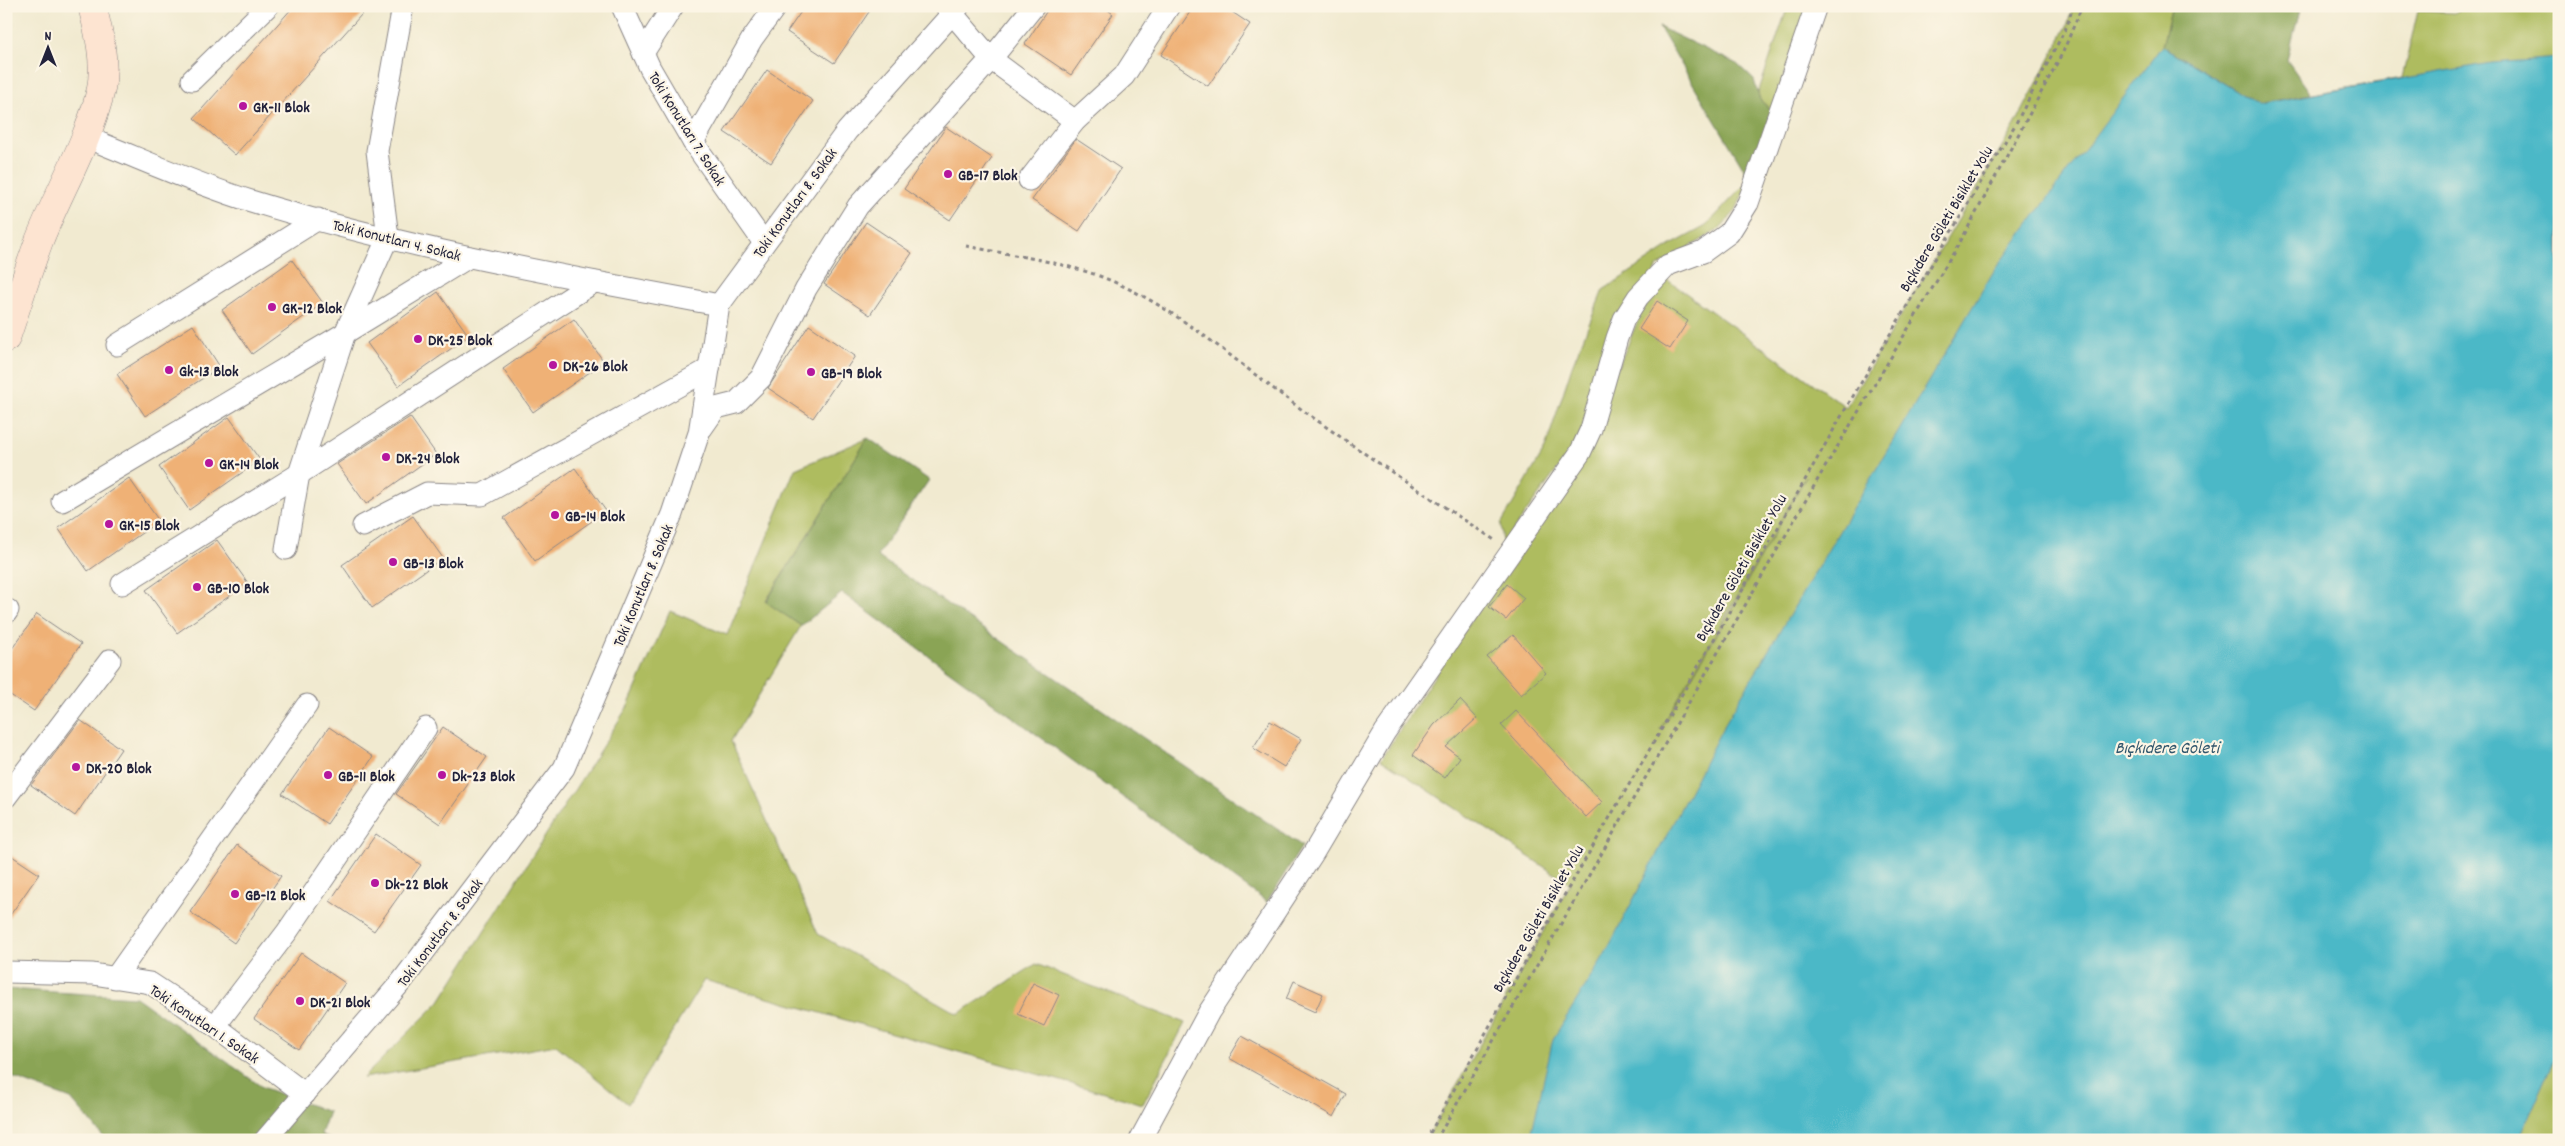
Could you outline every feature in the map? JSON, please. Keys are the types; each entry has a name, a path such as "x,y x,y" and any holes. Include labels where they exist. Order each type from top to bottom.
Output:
{"street":[{"path":"6,338 39,241 85,137 101,88 102,60 99,29 92,6"},
{"path":"192,80 268,6"},
{"path":"286,550 299,474 345,333 388,237 377,151 403,6"},
{"name":"Toki Konutları 7. Sokak","path":"622,6 643,54 693,142 764,243"},
{"path":"643,54 673,6"},
{"path":"693,142 752,40 776,6"},
{"path":"699,433 716,408 736,403 761,378 806,289 858,206 991,59 1034,6"},
{"path":"1029,180 1075,121 1124,76 1168,6"},
{"path":"1140,1140 1209,1012 1314,852 1385,732 1510,550 1559,486 1580,452 1591,429 1616,338 1624,319 1638,297 1668,265 1703,252 1718,243 1739,221 1748,203 1768,150 1816,6"},
{"path":"952,8 991,59 1075,121"},
{"name":"Toki Konutları 8. Sokak","path":"265,1140 402,981 564,768 672,514 699,433 719,305 848,131 952,8"},
{"name":"Toki Konutları 4. Sokak","path":"85,137 249,200 318,219 469,257 719,305"},
{"path":"117,345 318,219"},
{"path":"62,501 469,257"},
{"path":"122,584 299,474 594,282"},
{"path":"362,526 427,493 482,495 709,369"},
{"path":"6,796 110,660"},
{"path":"115,978 307,705"},
{"path":"215,1026 287,932 426,728"},
{"name":"Toki Konutları 1. Sokak","path":"6,972 93,974 150,984 215,1026 305,1094"}],"path":[{"name":"Bıçkıdere Göleti Bisiklet Yolu","path":"1426,1140 1527,959 1730,612 1846,408 2015,125 2067,26 2073,6"},
{"path":"1436,1140 1821,474 1963,237 2058,61 2082,6"},
{"path":"966,246 1065,266 1102,277 1133,291 1182,322 1370,460 1510,550"}],"green space":[{"path":"1788,6 1808,6 1772,111 1760,100 1758,93"},
{"name":"Bıçkıdere Göleti","path":"2073,6 2172,6 2162,46 2258,104 2402,78 2418,11 2454,13 2467,6 2559,6 2559,1140 1426,1140 1570,884 1381,759 1499,576 1619,365 1641,313 1666,279 1846,407 2015,125 2067,26","holes":["1788,508 1730,612 1660,730"]},
{"path":"2172,6 2301,6 2287,60 2311,94 2258,104 2162,46"},
{"path":"1659,27 1737,64 1754,80 1760,100 1772,111 1750,179"},
{"path":"1750,179 1735,212 1718,230 1658,266 1573,448 1503,544 1501,524 1545,449 1572,366 1603,290 1673,244 1706,226"},
{"path":"868,438 766,601 801,626 731,741 818,934 958,1014 1036,964 1185,1023 1143,1104 704,980 628,1104 556,1045 363,1078 440,1001 628,706 670,611 727,635 795,469"},
{"path":"868,438 929,480 877,556 1302,846 1267,902 842,593 801,626 766,602"},
{"path":"6,989 136,997 262,1087 329,1112 321,1134 332,1140 106,1140 71,1099 6,1075"}],"water":[{"name":"Bıçkıdere Göleti","path":"2162,46 2258,104 2491,63 2559,58 2559,1048 2519,1140 1530,1140 1553,1039 1605,954 1723,727 1995,269"}],"building":[{"path":"294,6 354,6 362,14 235,155 194,118"},
{"path":"805,6 873,6 834,63 787,32"},
{"path":"1050,6 1103,6 1113,14 1071,75 1025,44"},
{"path":"1194,6 1223,6 1250,24 1208,86 1161,55"},
{"path":"767,70 813,101 771,163 724,132"},
{"name":"GB-17 Blok","path":"946,127 992,158 950,220 904,189"},
{"path":"1076,139 1121,169 1079,231 1032,200"},
{"path":"866,222 912,253 870,315 824,284"},
{"name":"GK-12 Blok","path":"292,260 323,303 252,354 222,310"},
{"name":"DK-25 Blok","path":"438,292 469,336 398,386 367,343"},
{"path":"1657,301 1688,321 1670,349 1639,329"},
{"name":"DK-26 Blok","path":"574,319 604,362 533,412 503,369"},
{"name":"Gk-13 Blok","path":"193,325 220,367 145,416 117,374"},
{"name":"GB-19 Blok","path":"809,325 855,356 813,418 768,388"},
{"name":"GK-14 Blok","path":"229,417 260,460 189,510 159,467"},
{"name":"DK-24 Blok","path":"410,417 436,454 366,504 337,464"},
{"name":"GB-14 Blok","path":"575,468 606,511 535,561 504,518"},
{"name":"GK-15 Blok","path":"129,478 159,521 88,571 58,528"},
{"name":"GB-13 Blok","path":"413,516 443,558 372,608 342,565"},
{"name":"GB-10 Blok","path":"217,540 248,583 177,633 146,590"},
{"path":"1507,584 1524,598 1506,620 1489,607"},
{"path":"37,614 81,644 34,711 6,692 6,657"},
{"path":"1513,635 1546,673 1521,695 1487,657"},
{"path":"1460,700 1477,718 1446,747 1460,757 1445,778 1413,755 1434,725"},
{"path":"1516,711 1602,802 1586,817 1501,725"},
{"name":"DK-20 Blok","path":"80,720 121,749 75,816 31,785"},
{"path":"1270,721 1301,739 1284,767 1253,748"},
{"name":"GB-11 Blok","path":"329,727 373,757 327,824 282,794"},
{"name":"Dk-23 Blok","path":"443,727 487,757 440,824 396,794"},
{"name":"Dk-22 Blok","path":"376,834 421,865 374,931 330,901"},
{"name":"GB-12 Blok","path":"237,845 281,876 234,943 190,912"},
{"path":"6,852 39,874 6,921"},
{"name":"DK-21 Blok","path":"301,953 345,983 299,1050 254,1019"},
{"path":"1294,981 1323,994 1315,1012 1286,999"},
{"path":"1033,983 1059,995 1044,1026 1018,1014"},
{"path":"1242,1036 1346,1094 1334,1117 1229,1058"}],"place":[{"name":"GK-11 Blok","path":"243,106"},
{"name":"GB-17 Blok","path":"948,174"},
{"name":"GK-12 Blok","path":"272,307"},
{"name":"DK-25 Blok","path":"418,339"},
{"name":"DK-26 Blok","path":"553,365"},
{"name":"Gk-13 Blok","path":"169,370"},
{"name":"GB-19 Blok","path":"811,372"},
{"name":"DK-24 Blok","path":"386,457"},
{"name":"GK-14 Blok","path":"209,463"},
{"name":"GB-14 Blok","path":"555,515"},
{"name":"GK-15 Blok","path":"109,524"},
{"name":"GB-13 Blok","path":"393,562"},
{"name":"GB-10 Blok","path":"197,587"},
{"name":"DK-20 Blok","path":"76,767"},
{"name":"GB-11 Blok","path":"328,775"},
{"name":"Dk-23 Blok","path":"442,775"},
{"name":"Dk-22 Blok","path":"375,883"},
{"name":"GB-12 Blok","path":"235,894"},
{"name":"DK-21 Blok","path":"300,1001"}]}
